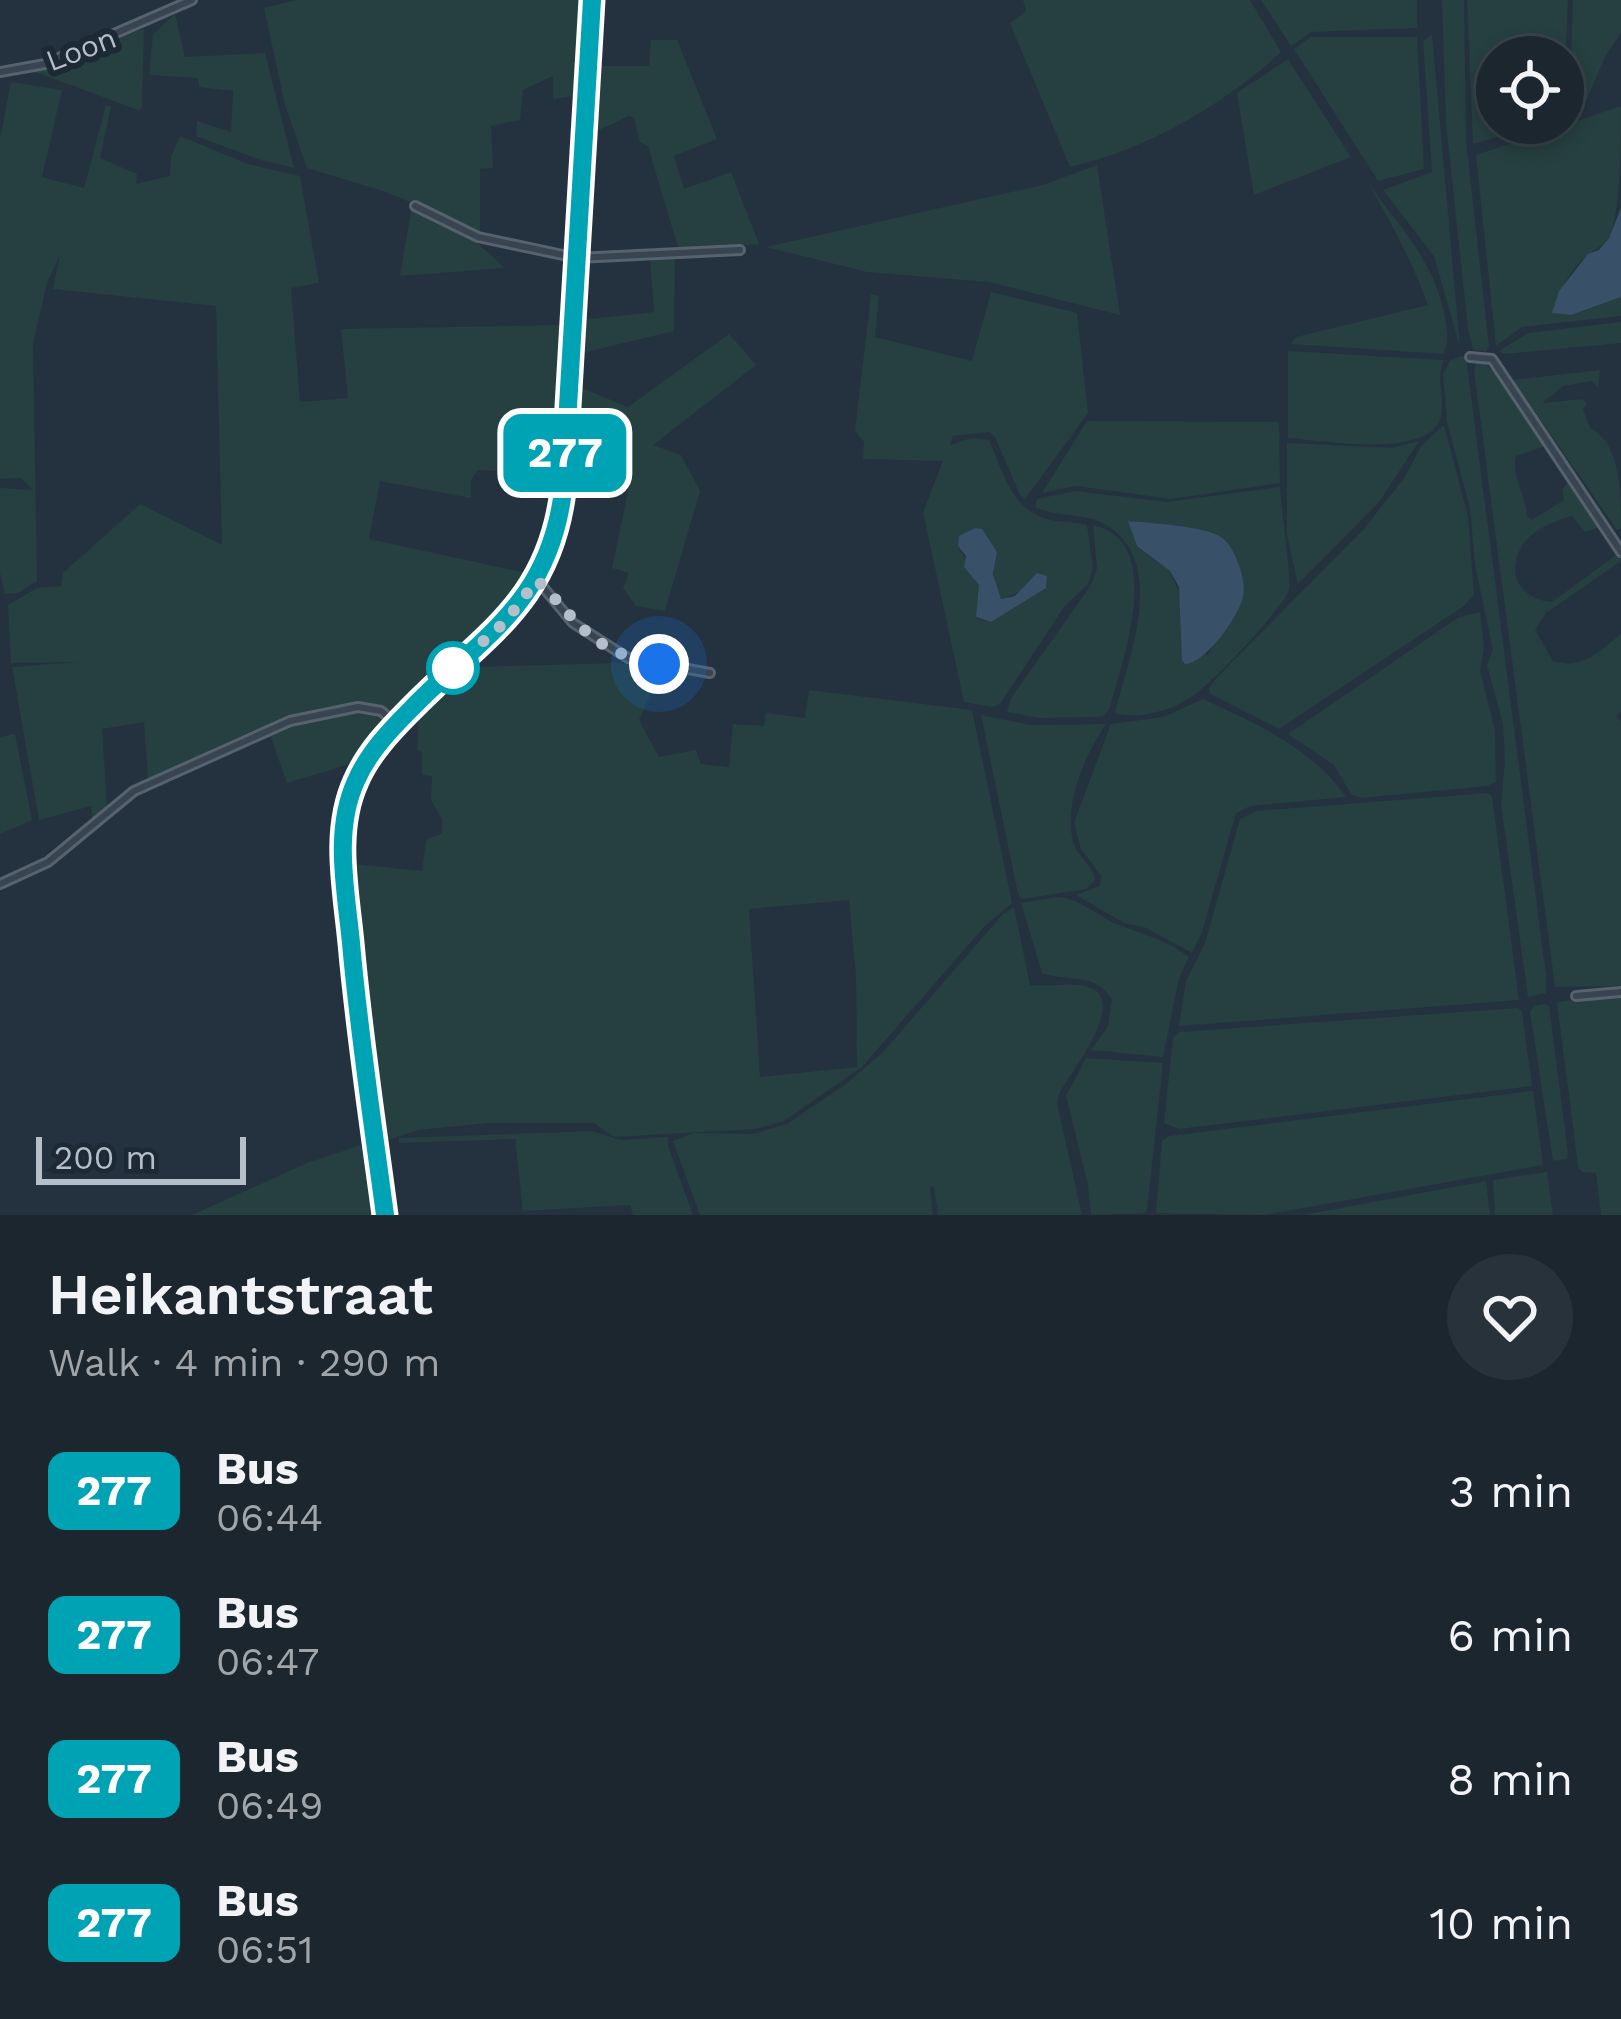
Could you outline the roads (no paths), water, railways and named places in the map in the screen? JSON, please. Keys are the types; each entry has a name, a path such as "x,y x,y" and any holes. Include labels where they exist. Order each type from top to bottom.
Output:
{"street":[{"name":"Loon","path":"0,72 45,64 192,0"},
{"path":"386,1215 356,1003 344,836 355,783 369,756 505,622 537,580 550,549 560,511 592,0"},
{"path":"415,206 478,238 577,258 740,250"},
{"path":"1470,357 1492,359 1621,552"},
{"path":"1611,537 1621,532"},
{"path":"537,580 589,637 628,658 710,674"},
{"path":"0,884 48,862 134,791 290,721 358,707 380,711 397,724"},
{"path":"1576,996 1621,992"}],"water":[{"path":"1621,208 1621,297 1571,315 1552,313 1559,291 1588,254 1609,238"},
{"path":"1128,521 1213,533 1235,556 1243,582 1240,605 1220,638 1193,662 1182,660 1179,587 1170,571 1137,546"},
{"path":"982,529 997,552 993,574 1001,599 1015,596 1037,573 1047,576 1046,588 991,622 976,617 979,585 964,567 966,556 958,546 959,536"}]}
